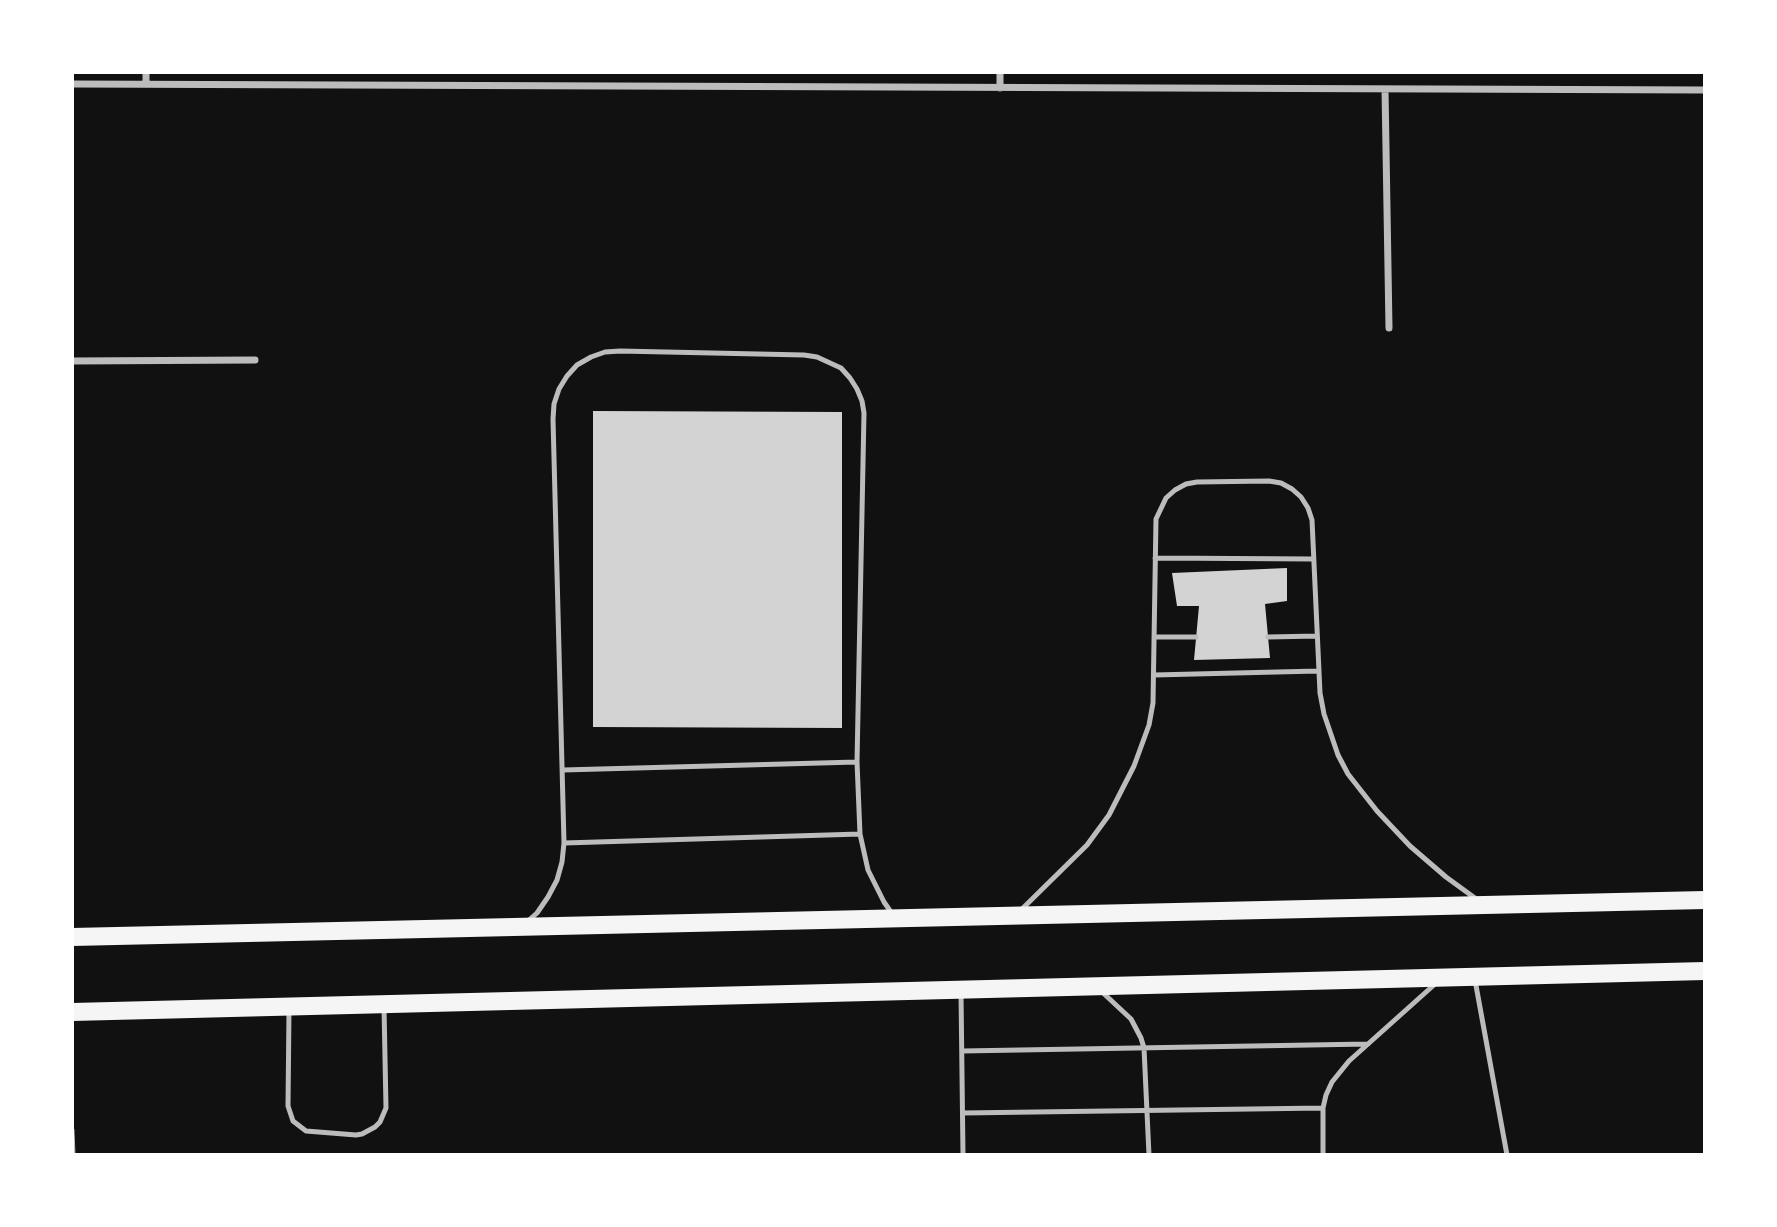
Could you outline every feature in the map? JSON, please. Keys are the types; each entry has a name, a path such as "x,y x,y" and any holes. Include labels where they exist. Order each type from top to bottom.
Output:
{"main road":[{"path":"72,937 1705,900"},
{"path":"72,1012 1705,971"}],"street":[{"path":"146,72 146,84"},
{"path":"1000,72 1000,88"},
{"path":"72,83 1705,90"},
{"path":"1385,89 1389,328"},
{"path":"72,361 256,360"}],"lane":[{"path":"523,926 537,913 552,889 562,862 564,843 554,404 566,376 577,365 605,352 620,351 817,357 841,368 857,388 864,414 857,762 860,835 868,870 894,917"},
{"path":"1016,915 1087,845 1123,791 1143,746 1153,703 1156,519 1166,498 1186,484 1197,482 1269,481 1281,483 1301,497 1312,520 1318,671 1324,714 1338,755 1348,774 1377,811 1410,846 1446,877 1485,905"},
{"path":"1155,558 1313,559"},
{"path":"1268,637 1317,636"},
{"path":"1154,637 1196,637"},
{"path":"1154,675 1318,671"},
{"path":"564,770 857,762"},
{"path":"564,843 860,835"},
{"path":"1475,976 1507,1155"},
{"path":"1323,1155 1323,1108 1326,1095 1339,1071 1442,977"},
{"path":"1096,986 1131,1019 1144,1048 1149,1155"},
{"path":"961,989 963,1155"},
{"path":"289,1007 288,1106 293,1121 306,1131 356,1135 375,1128 386,1108 384,1004"},
{"path":"962,1051 1368,1044"},
{"path":"963,1113 1323,1108"},
{"path":"72,1129 73,1155"}],"building":[{"path":"593,411 842,412 842,728 593,727"},
{"path":"1287,568 1287,601 1265,604 1270,658 1194,660 1199,606 1177,606 1172,573"}]}
